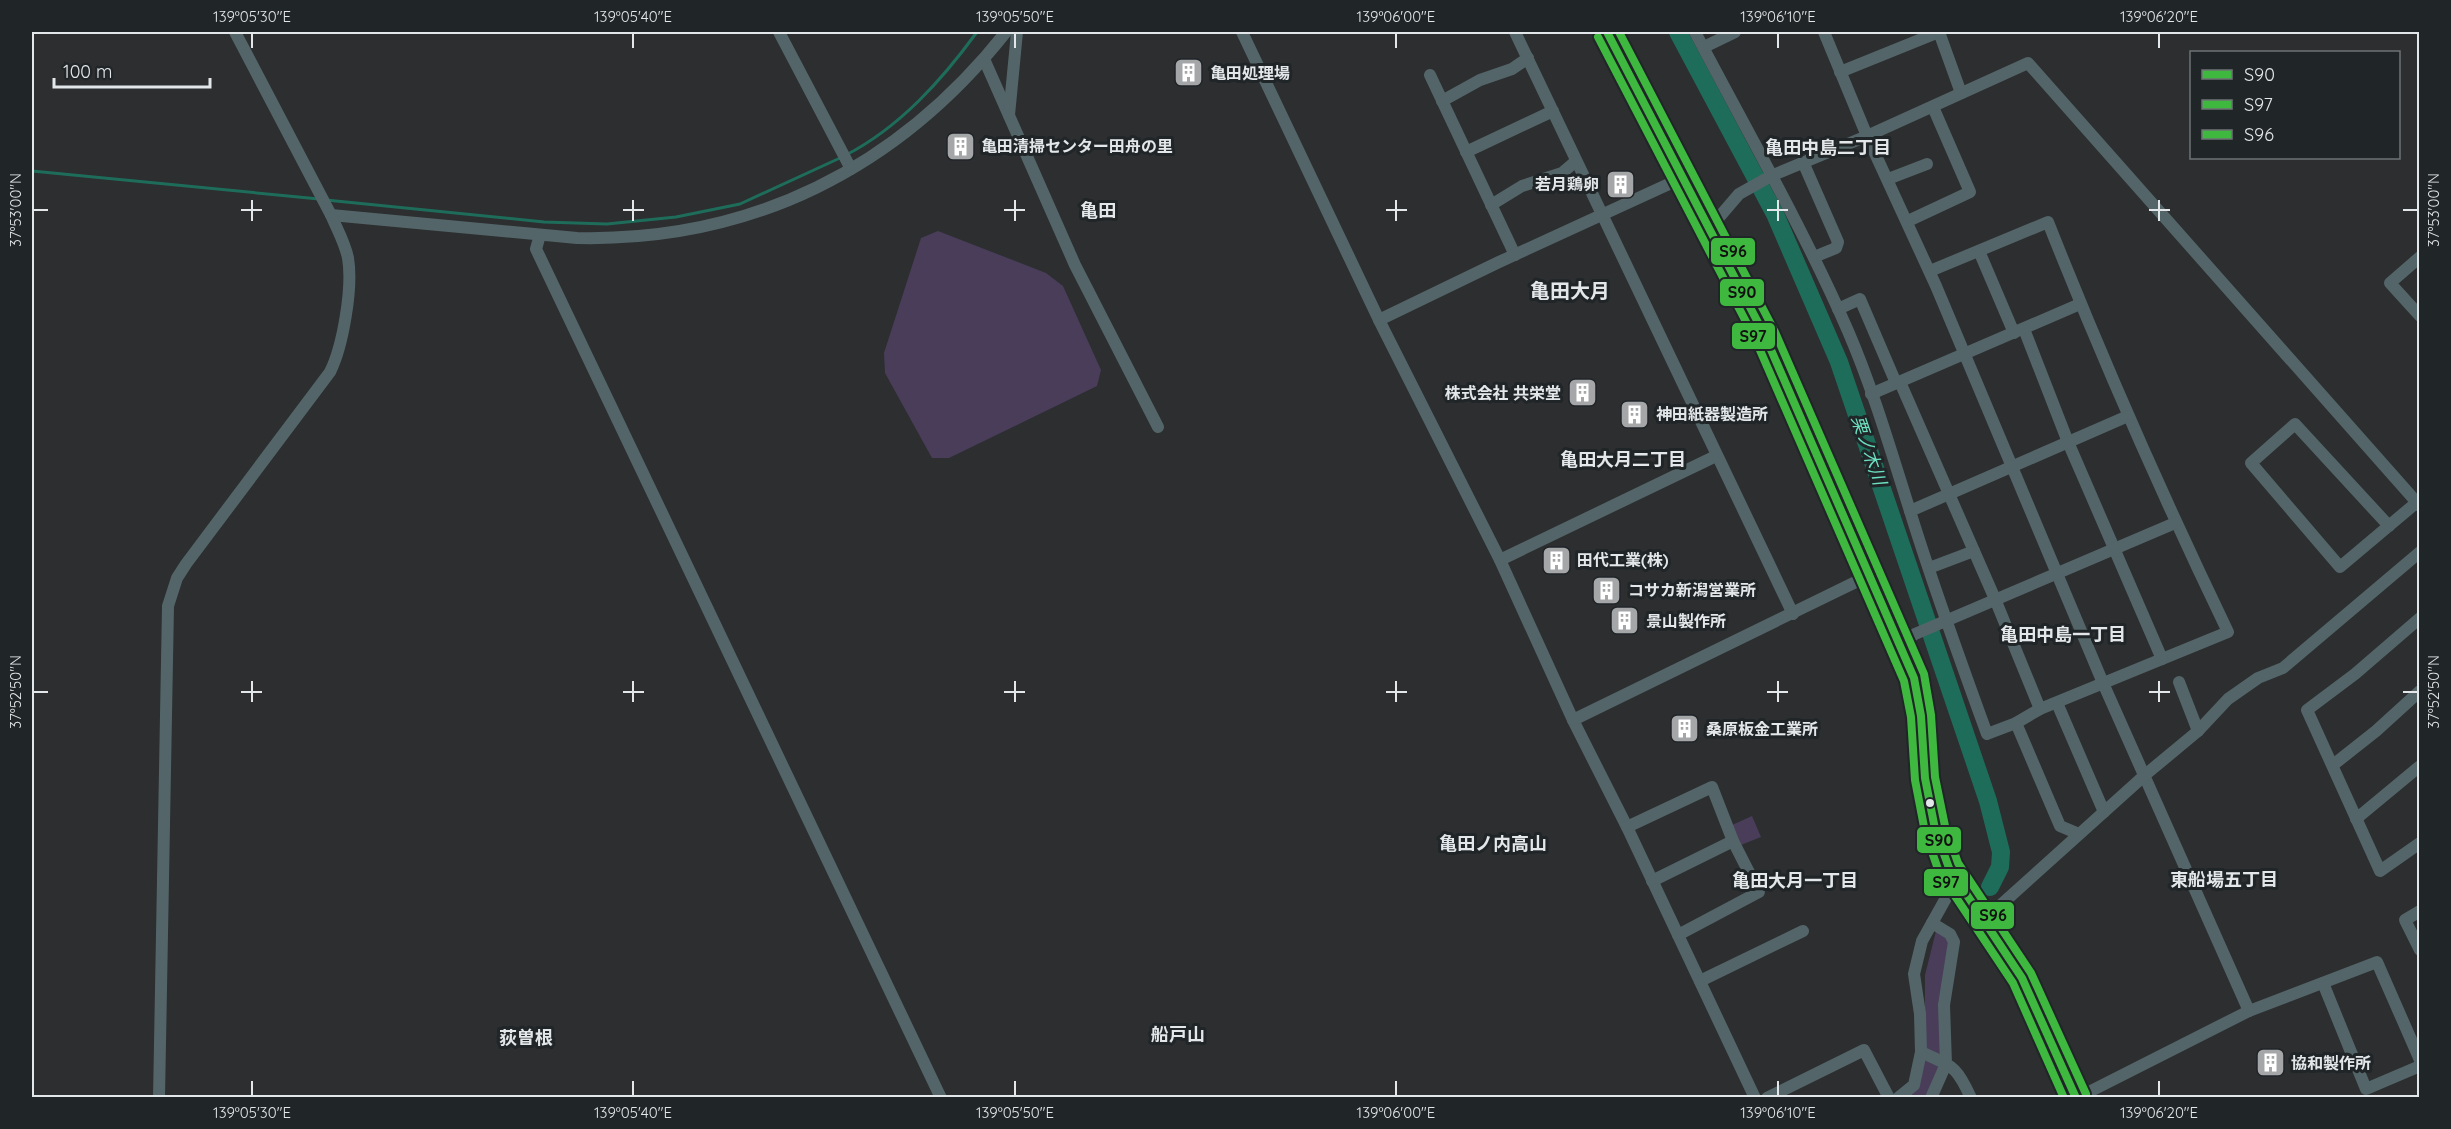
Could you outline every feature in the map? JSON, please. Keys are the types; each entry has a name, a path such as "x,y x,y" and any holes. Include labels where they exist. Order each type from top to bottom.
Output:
{"main road":[{"path":"1607,32 1766,336 1868,576 1900,644 1916,688 1921,716 1924,778 1935,829 1949,868 2022,978 2076,1098"}],"street":[{"path":"159,1098 168,606 177,578 186,564 322,383 336,360 342,336 349,268 344,244 329,211 235,32"},
{"path":"780,32 850,167"},
{"path":"329,211 540,235 616,239 680,233 774,208 850,167 928,116 984,59 1006,32"},
{"path":"1009,117 1017,32"},
{"path":"1242,32 1379,320 1500,560 1573,720 1627,827 1755,1098"},
{"path":"1515,32 1793,614"},
{"path":"1695,32 1792,211 1838,309 1892,450 1929,568 1941,623 1987,734 2016,723 2040,709 2228,632 2175,523 2128,416 2048,222 1930,271"},
{"path":"1704,48 1735,32"},
{"path":"1824,32 1867,136 1930,271 2103,683 2249,1011"},
{"path":"1840,72 1939,32 1961,93"},
{"path":"1442,100 1480,80 1512,69 1528,58"},
{"path":"984,59 1074,265 1158,427"},
{"path":"1709,229 1739,194 1771,176 1933,107 2028,63 2418,505 2340,567 2251,463 2295,423 2389,526"},
{"path":"1430,75 1515,255"},
{"path":"1908,221 1970,192 1933,107"},
{"path":"1467,152 1553,111"},
{"path":"1491,205 1522,186 1562,173 1576,161"},
{"path":"1803,162 1838,242 1836,249 1814,257"},
{"path":"1888,179 1927,164"},
{"path":"1379,320 1682,178"},
{"path":"540,235 536,249 941,1098"},
{"path":"1979,250 2019,331 2162,659"},
{"path":"2420,257 2390,284 2420,316"},
{"path":"1838,309 1860,299 1974,550 2040,709"},
{"path":"1871,394 2080,304"},
{"path":"1910,511 2128,416"},
{"path":"1500,560 1716,456"},
{"path":"1900,644 1915,634 2175,523"},
{"path":"1929,568 1974,550"},
{"path":"1984,920 2145,775 2198,731 2228,699 2258,678 2283,668 2420,552"},
{"path":"1573,720 1868,576"},
{"path":"2420,618 2355,674 2307,710 2379,872 2420,843"},
{"path":"2179,681 2198,731"},
{"path":"2333,765 2376,731 2420,691"},
{"path":"2057,703 2104,812"},
{"path":"2016,723 2060,826 2079,834"},
{"path":"2356,819 2420,766"},
{"path":"1627,827 1712,787 1733,841 1759,892 1678,935"},
{"path":"1652,881 1733,841"},
{"path":"1898,1098 1914,1085 1922,1052 1920,1014 1914,974 1922,940 1956,880"},
{"path":"2420,911 2405,920 2420,950"},
{"path":"1931,1098 1946,1064 1944,1005 1954,942 1950,934 1932,922"},
{"path":"1700,981 1803,931"},
{"path":"2076,1098 2249,1011 2377,962 2420,1060"},
{"path":"2323,983 2366,1089 2420,1066"},
{"path":"1767,1098 1864,1050 1888,1098"},
{"path":"1922,1052 1954,1067 1963,1079 1971,1098"}],"shaded area":[{"path":"938,231 1046,273 1063,286 1101,370 1097,386 949,458 932,458 885,373 884,353 921,238"},
{"path":"1752,816 1761,837 1741,845 1732,825"},
{"path":"1936,931 1946,936 1951,946 1940,1068 1926,1097 1903,1098 1925,1046 1925,975"}],"waterway":[{"path":"846,155 884,131 919,101 977,32"},
{"name":"栗ノ木川","path":"1678,32 1775,214 1839,362 1988,801 2001,852 2000,867 1990,887"},
{"path":"326,200 544,222 607,224 676,217 740,204 840,158"},
{"path":"32,171 319,199"}],"transit line":[{"name":"S90","path":"1607,32 1765,336 1914,678 1921,716 1925,778 1935,829 1949,868 2022,978 2076,1098"},
{"name":"S96","path":"1619,32 1775,332 1924,674 1931,715 1935,777 1945,826 1958,863 2031,973 2086,1094"},
{"name":"S97","path":"1598,37 1756,341 1904,681 1911,717 1915,780 1925,832 1939,872 2013,983 2064,1098"}],"place":[{"name":"亀田処理場","path":"1189,73"},
{"name":"亀田清掃センター田舟の里","path":"960,146"},
{"name":"若月鶏卵","path":"1620,184"},
{"name":"株式会社 共栄堂","path":"1582,393"},
{"name":"神田紙器製造所","path":"1635,414"},
{"name":"田代工業(株)","path":"1556,560"},
{"name":"コサカ新潟営業所","path":"1607,590"},
{"name":"景山製作所","path":"1625,621"},
{"name":"桑原板金工業所","path":"1685,729"},
{"name":"協和製作所","path":"2270,1063"}],"district":[{"name":"亀田中島二丁目","path":"1828,147"},
{"name":"亀田","path":"1098,210"},
{"name":"亀田大月","path":"1570,290"},
{"name":"亀田大月二丁目","path":"1623,459"},
{"name":"亀田中島一丁目","path":"2063,634"},
{"name":"亀田ノ内高山","path":"1493,843"},
{"name":"東船場五丁目","path":"2224,879"},
{"name":"亀田大月一丁目","path":"1795,880"},
{"name":"船戸山","path":"1178,1034"},
{"name":"荻曽根","path":"526,1037"}]}
